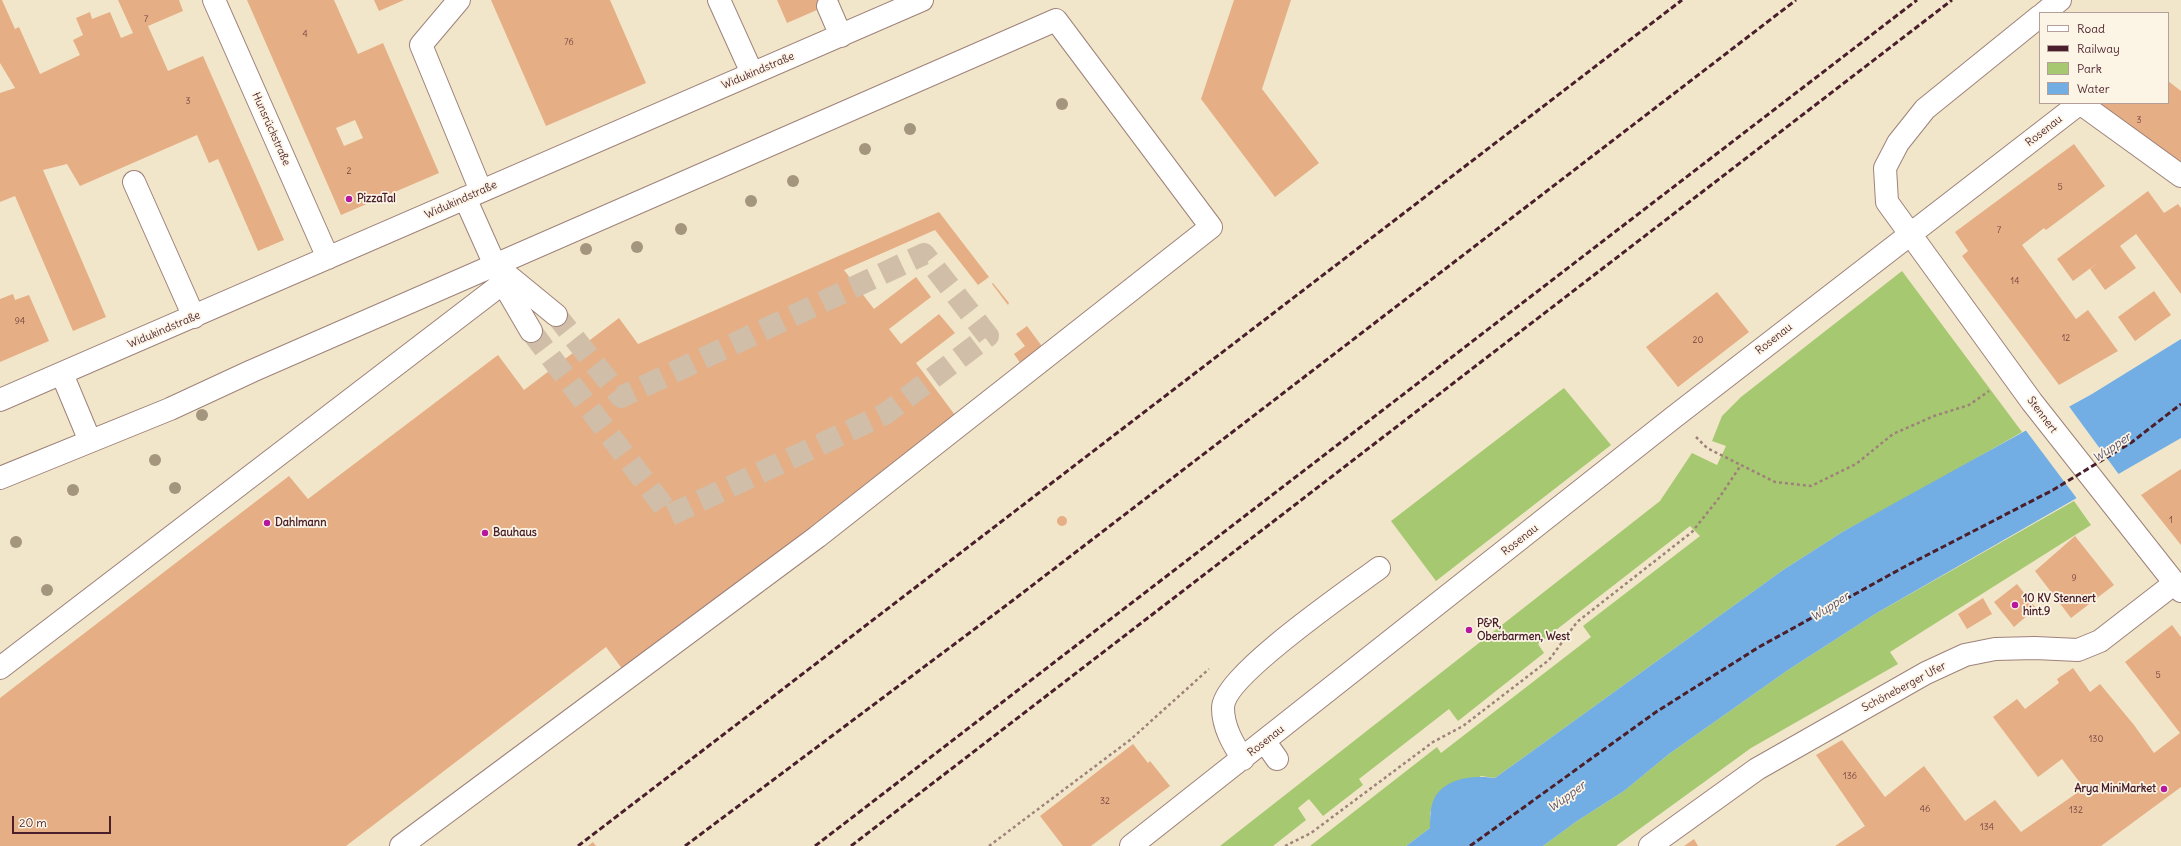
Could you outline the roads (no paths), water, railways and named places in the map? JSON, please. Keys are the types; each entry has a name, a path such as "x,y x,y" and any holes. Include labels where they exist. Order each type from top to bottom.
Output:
{"street":[{"name":"Hunsrückstraße","path":"214,0 328,258"},
{"path":"459,0 421,46 473,194 499,274 531,331"},
{"path":"719,0 752,74"},
{"name":"Widukindstraße","path":"0,400 922,0"},
{"path":"2045,12 2060,0"},
{"path":"828,6 841,36"},
{"path":"1909,234 1887,202 1885,168 1898,143 1925,110 2039,17"},
{"path":"0,478 499,274 1056,20 1211,227 817,537 401,846"},
{"name":"Rosenau","path":"1131,846 1243,759 1271,750 1674,417 2079,104"},
{"name":"Rosenau","path":"2081,104 2181,176"},
{"path":"134,182 194,317"},
{"name":"Stennert","path":"1909,234 2032,402 2115,510 2178,587"},
{"path":"499,274 556,315"},
{"path":"0,668 499,274"},
{"path":"62,374 90,441"},
{"path":"1243,759 1230,737 1223,707 1233,687 1265,654 1379,568"},
{"name":"Schöneberger Ufer","path":"1650,846 1757,769 1926,673 1965,655 1996,649 2035,648 2078,650 2100,641 2178,587"}],"water":[{"name":"Wupper","path":"2181,339 2181,438 1875,614 1788,670 1669,754 1624,791 1577,821 1543,846 1406,846 1430,828 1433,801 1440,790 1447,785 1454,781 1470,777 1495,778 1783,570 1844,531 2092,394"}],"tunnel":[{"path":"531,331 670,515 885,414 988,336 924,254 621,397 556,315"}],"railway":[{"path":"578,846 1682,0"},
{"path":"685,846 1012,601 1796,0"},
{"path":"815,846 1917,0"},
{"path":"851,846 1952,0"},
{"path":"1470,846 1656,712 1759,647 1904,567 2053,490 2132,442 2181,404"}],"place":[{"name":"PizzaTal","path":"349,199"},
{"name":"Dahlmann","path":"267,523"},
{"name":"Bauhaus","path":"485,533"},
{"name":"10 KV Stennert hint.9","path":"2015,605"},
{"name":"P&R, Oberbarmen, West","path":"1469,630"},
{"name":"Arya MiniMarket","path":"2164,789"}]}
